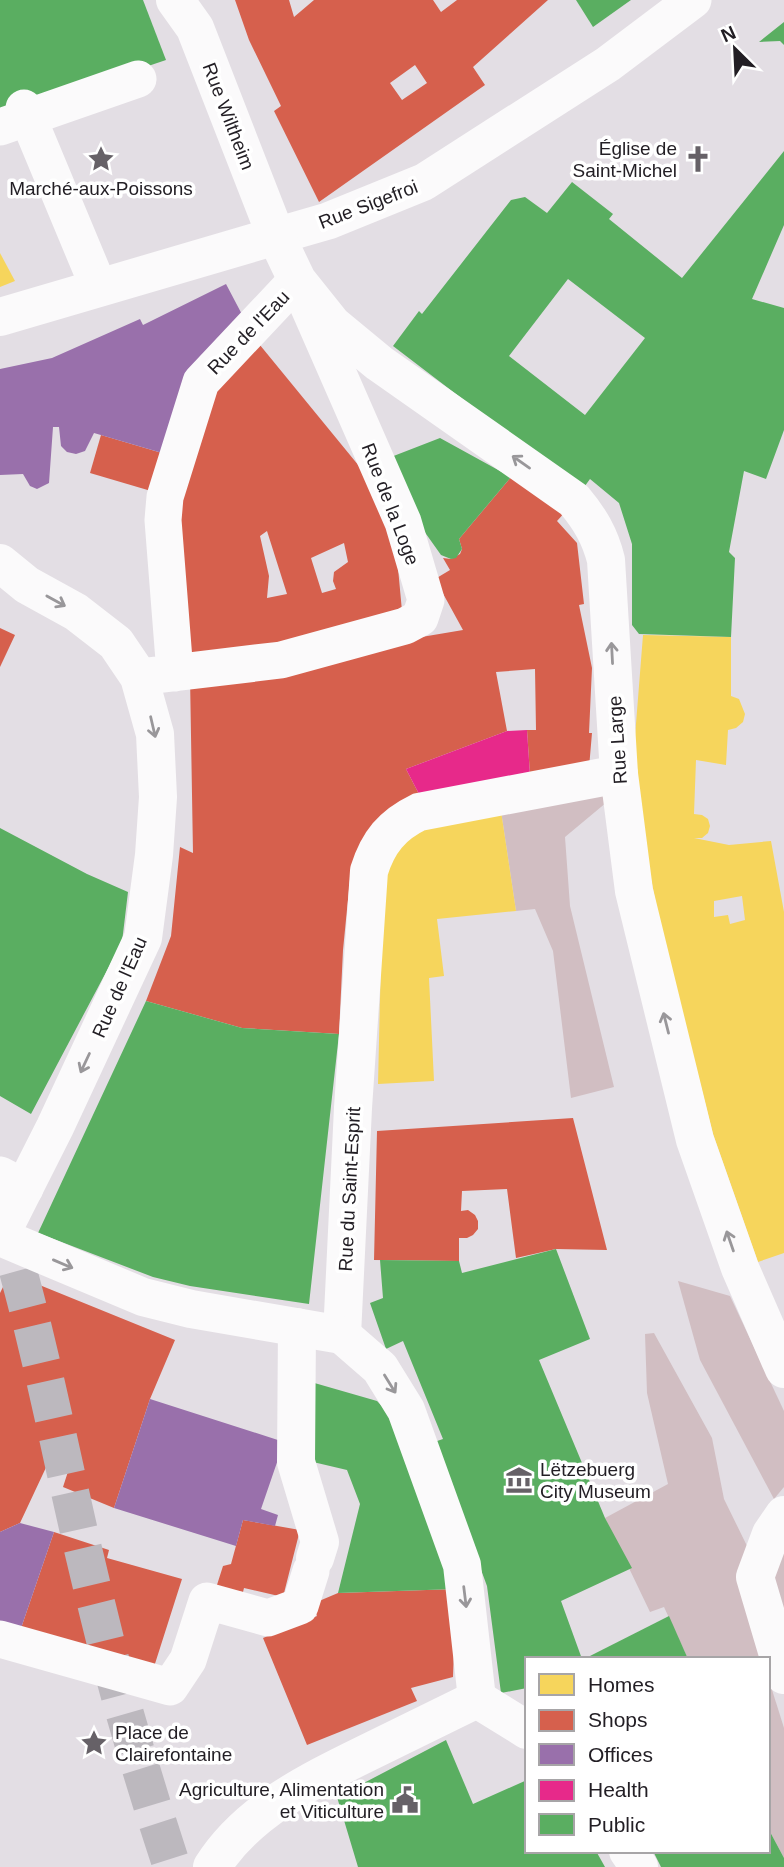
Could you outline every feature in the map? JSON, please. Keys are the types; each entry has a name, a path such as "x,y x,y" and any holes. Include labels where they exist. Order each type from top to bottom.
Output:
{"street":[{"name":"Rue Wiltheim","path":"175,0 195,28 276,236"},
{"name":"Rue Sigefroi","path":"0,317 328,221 424,182 608,64 693,0"},
{"path":"99,288 17,117 138,79"},
{"name":"Rue Large","path":"276,236 297,280 333,325 379,363 570,496 587,515 600,536 606,560 619,774 634,891 695,1140 740,1268 784,1369"},
{"name":"Rue de la Loge","path":"157,675 281,660 405,626 420,618 426,600 403,523 297,280"},
{"name":"Rue de l'Eau","path":"0,1237 12,1181 144,938 158,797 155,734 165,498 194,403 201,382 297,280"},
{"name":"Rue de l'Eau","path":"0,563 27,585 76,612 157,675"},
{"name":"Rue du Saint-Esprit","path":"342,1335 353,1108 369,871 375,852 386,835 402,820 419,812 619,774"},
{"path":"0,1237 143,1297 191,1309 342,1335 380,1368 406,1410 462,1566 477,1699"},
{"path":"0,1639 170,1687 188,1660 206,1601 268,1618 300,1606 320,1542 296,1462 297,1327"},
{"path":"784,1515 771,1534 755,1577 784,1675"},
{"path":"477,1699 525,1729"},
{"path":"212,1867 225,1847 254,1818 314,1779 477,1699"}],"shaded area":[{"path":"606,792 607,802 565,837 570,906 614,1087 571,1098 553,951 535,909 516,911 501,811"},
{"path":"678,1281 730,1296 784,1411 784,1487 774,1499 700,1360"},
{"path":"654,1333 712,1438 724,1499 748,1548 737,1575 762,1657 687,1657 664,1607 650,1612 605,1518 668,1484 647,1393 645,1334"},
{"path":"784,1550 784,1622 771,1580"},
{"path":"770,1683 784,1728 784,1858 770,1832"}],"building: Homes":[{"path":"0,253 15,281 0,287"},
{"path":"643,635 731,637 731,696 739,699 745,714 743,722 728,730 726,765 696,760 694,814 708,819 710,826 708,833 702,838 694,838 729,845 771,841 784,912 784,1253 758,1262 713,1134 660,925 643,837 634,749","holes":["742,896 745,920 730,924 728,915 714,917 714,901"]},
{"path":"501,811 516,911 437,919 444,976 429,978 434,1081 378,1084 383,871 413,826"}],"building: Shops":[{"path":"235,0 289,0 294,17 314,0 433,0 441,12 457,0 548,0 473,67 485,85 319,202 274,111 281,106 249,40","holes":["415,65 427,83 402,100 390,83"]},
{"path":"255,339 368,477 394,525 402,611 189,666 179,504 206,389","holes":["267,531 287,594 267,598 269,576 260,536","344,543 348,562 334,572 336,589 322,593 311,558"]},
{"path":"101,435 162,453 151,491 90,473"},
{"path":"511,477 567,510 557,521 577,543 584,604 579,605 592,668 589,768 530,775 527,730 536,730 535,669 496,672 507,731 406,769 420,796 351,869 343,950 339,1034 242,1028 146,1001 171,936 180,847 193,853 190,676 463,630 435,579 450,570 443,558 451,559 460,554 462,549 459,539"},
{"path":"0,628 15,635 0,667"},
{"path":"573,1118 607,1250 556,1249 516,1258 507,1189 462,1191 461,1211 468,1210 475,1215 478,1229 467,1238 459,1238 459,1261 374,1260 377,1131"},
{"path":"10,1273 175,1340 150,1399 114,1508 63,1487 75,1450 57,1444 20,1523 0,1532 0,1293"},
{"path":"243,1520 300,1530 283,1597 244,1588 243,1592 216,1588 223,1566 231,1564"},
{"path":"54,1532 109,1550 107,1558 182,1579 153,1670 19,1634"},
{"path":"456,1589 453,1677 411,1688 417,1701 307,1745 263,1638 317,1616 312,1604 338,1593"}],"building: Offices":[{"path":"226,284 246,322 169,455 94,433 85,451 76,454 67,452 61,446 59,427 53,427 49,483 37,489 30,486 23,474 0,475 0,369 52,358 140,319 143,325"},
{"path":"150,1399 284,1442 261,1509 278,1515 275,1526 243,1520 236,1546 114,1508"},
{"path":"20,1523 54,1532 19,1634 0,1629 0,1532"}],"building: Health":[{"path":"527,730 530,775 420,796 406,769 507,731"}],"building: Public":[{"path":"0,0 143,0 166,60 0,116"},
{"path":"576,0 631,0 593,27"},
{"path":"784,22 784,45 780,41 759,42"},
{"path":"784,151 784,225 752,299 784,308 784,430 766,479 744,471 729,552 735,558 731,637 639,634 632,625 632,544 619,503 590,479 582,490 393,346 419,311 422,314 511,200 525,197 547,213 572,182 613,214 609,219 682,278","holes":["568,279 645,338 585,415 509,356"]},
{"path":"440,438 511,477 459,539 462,549 456,558 451,559 441,555 402,500 391,457"},
{"path":"0,828 87,874 128,892 122,942 31,1114 0,1096"},
{"path":"146,1001 242,1028 339,1034 309,1304 190,1286 153,1277 38,1233"},
{"name":"Lëtzebuerg City Museum","path":"556,1249 590,1339 539,1360 605,1518 632,1568 561,1601 581,1657 525,1657 525,1688 501,1693 487,1586 434,1442 443,1439 403,1341 386,1349 370,1303 383,1298 380,1260 459,1261 462,1273"},
{"path":"311,1382 377,1401 391,1415 456,1589 338,1593 360,1504 347,1470 313,1462"},
{"path":"669,1616 687,1657 588,1657"},
{"name":"Agriculture, Alimentation et Viticulture","path":"446,1740 473,1804 525,1781 525,1853 597,1853 605,1867 358,1867 337,1797"},
{"path":"770,1832 784,1858 784,1867 661,1867 654,1853 770,1853"}],"tunnel":[{"path":"2,1216 29,1313 114,1673 172,1867"}],"place":[{"name":"Marché-aux-Poissons","path":"101,159"},
{"name":"Église de Saint-Michel","path":"698,159"},
{"name":"Lëtzebuerg City Museum","path":"519,1480"},
{"name":"Place de Clairefontaine","path":"94,1743"},
{"name":"Agriculture, Alimentation et Viticulture","path":"405,1800"}]}
